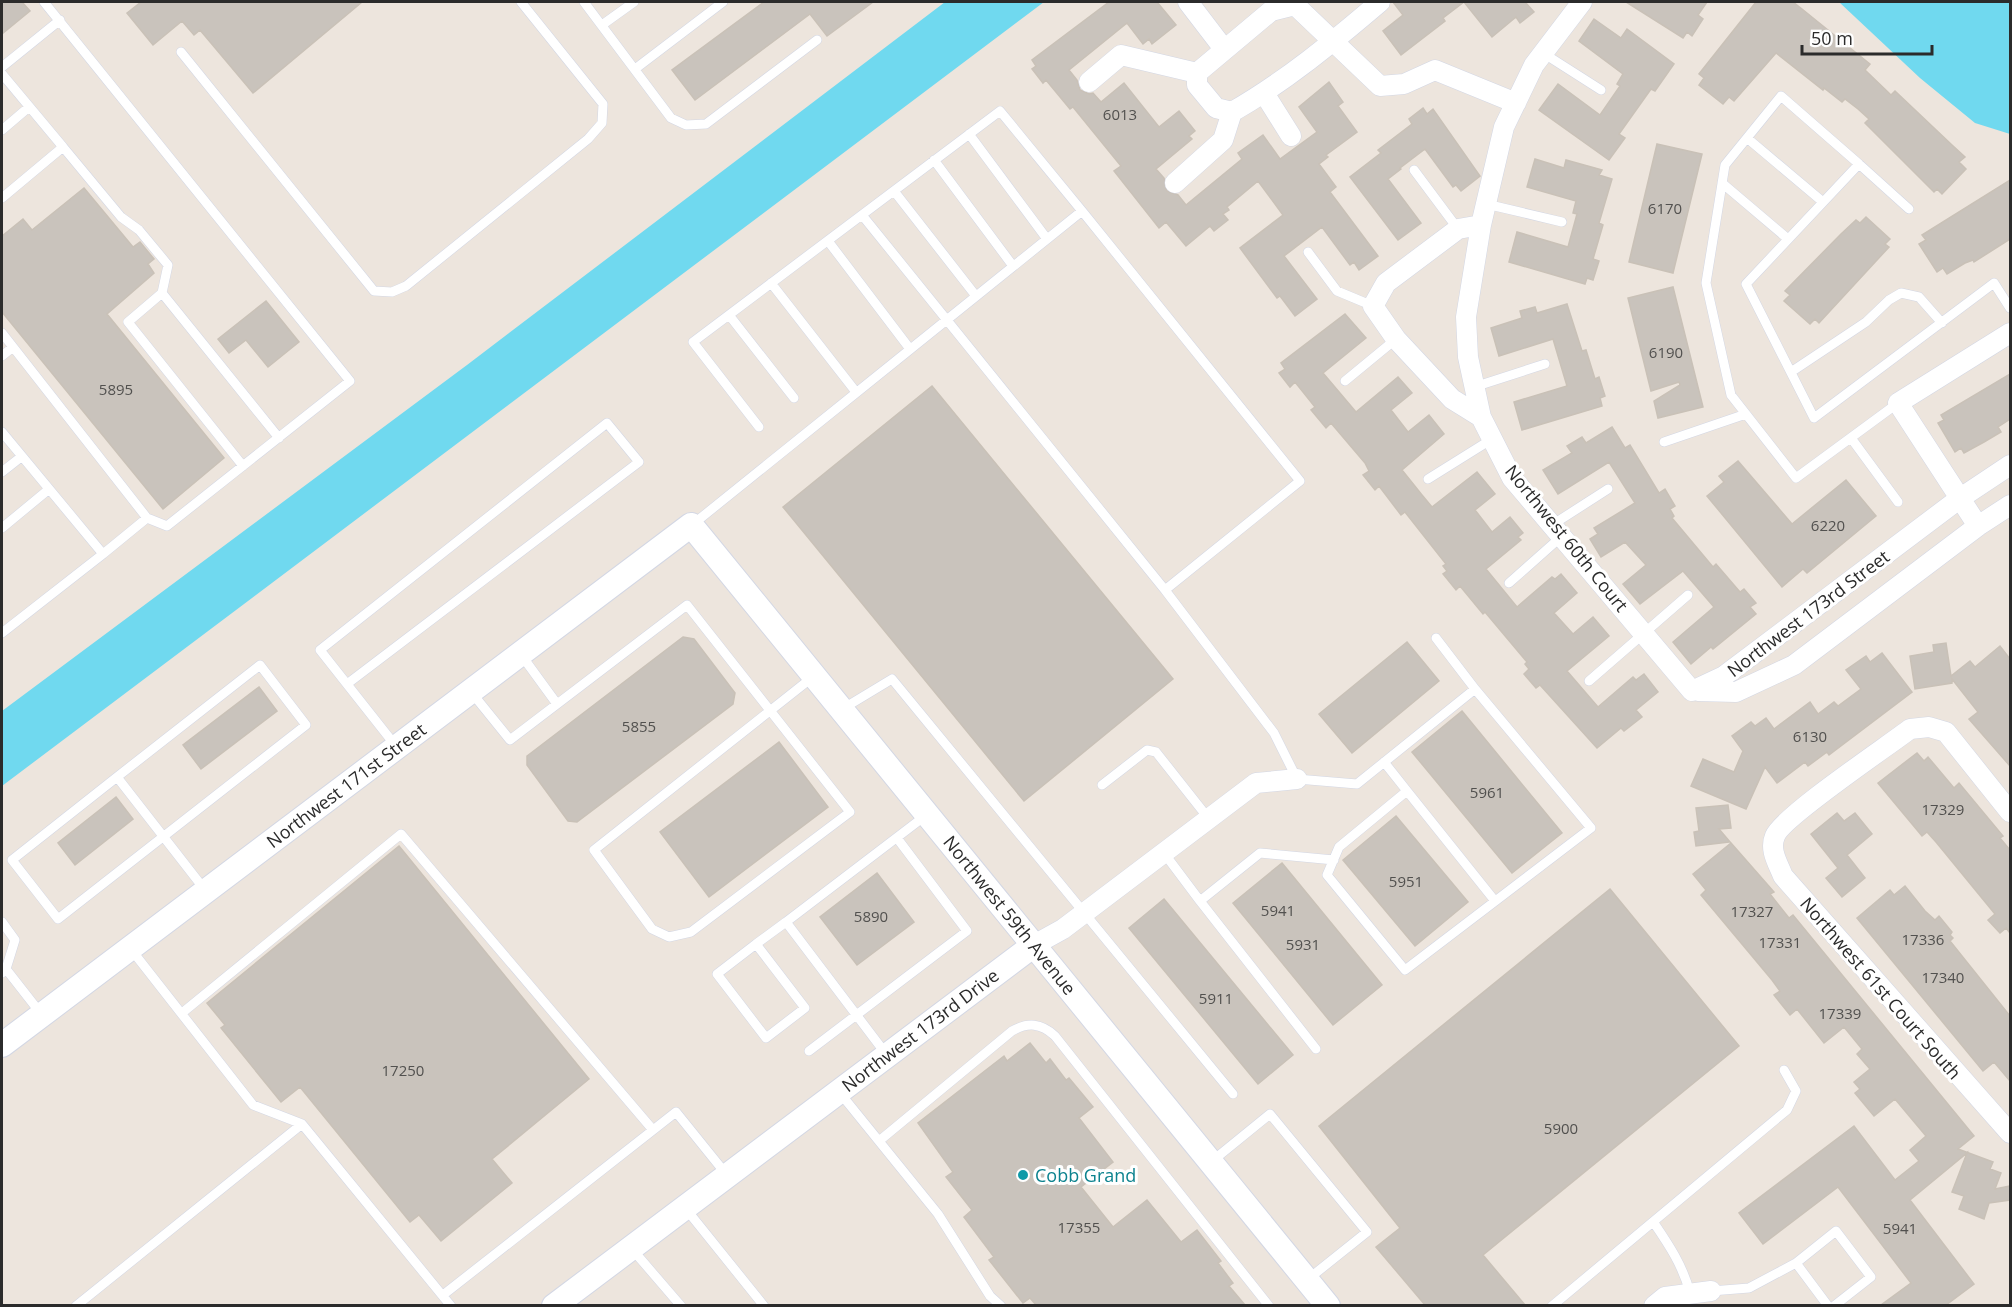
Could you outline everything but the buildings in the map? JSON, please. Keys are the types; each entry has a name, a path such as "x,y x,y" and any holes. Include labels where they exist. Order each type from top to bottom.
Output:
{"street":[{"path":"1188,2 1224,49"},
{"path":"1175,183 1223,140 1232,112 1264,93 1334,42 1380,2"},
{"path":"1481,417 1468,357 1466,317 1481,225 1504,127 1534,64 1582,2"},
{"path":"1232,112 1216,108 1197,85 1197,73 1271,11 1295,4 1380,86 1404,84 1435,70 1516,103"},
{"path":"1089,82 1121,56 1197,73"},
{"path":"1264,93 1291,135"},
{"path":"1481,225 1458,229 1386,283 1373,306 1396,339 1452,399 1481,417"},
{"path":"1978,526 1898,403 2010,333"},
{"name":"Northwest 60th Court","path":"1481,417 1512,478 1692,691"},
{"name":"Northwest 173rd Street","path":"1692,691 1724,676 1959,499 2010,465"},
{"name":"Northwest 173rd Street","path":"1692,691 1736,692 1794,665 1978,526 2010,505"},
{"name":"Northwest 171st Street","path":"2,1045 691,525"},
{"name":"Northwest 59th Avenue","path":"691,525 1328,1305"},
{"name":"Northwest 61st Court South","path":"2009,1133 1783,876 1773,850 1775,835 1793,816 1910,729 1929,726 1946,732 2010,812"},
{"name":"Northwest 173rd Drive","path":"554,1305 1034,945 1063,929 1256,783 1297,779"},
{"path":"1654,1305 1665,1296 1711,1291"}],"lane":[{"path":"2,333 147,518 167,526 350,381 44,2"},
{"path":"181,52 374,291 392,292 406,286 424,272 588,139 602,123 603,104 521,2"},
{"path":"584,2 671,118 686,125 706,124 817,40"},
{"path":"602,25 634,2"},
{"path":"634,69 723,2"},
{"path":"2,67 60,20"},
{"path":"1542,53 1601,90"},
{"path":"2,74 121,217 139,230 168,265 162,293 128,322 243,466"},
{"path":"1898,403 1796,477 1731,395 1706,282 1725,165 1781,96 1909,209"},
{"path":"2,130 30,107"},
{"path":"759,427 693,342 1000,111 1300,481 1165,590"},
{"path":"969,135 1047,239"},
{"path":"1748,138 1823,202"},
{"path":"2,198 63,147"},
{"path":"934,160 1013,266"},
{"path":"1859,164 1746,285 1814,418 1994,284 2010,308"},
{"path":"1414,171 1458,229"},
{"path":"1722,183 1788,239"},
{"path":"894,191 976,296"},
{"path":"1486,204 1562,222"},
{"path":"691,525 1082,211"},
{"path":"862,215 1165,590 1274,733 1297,779 1357,784 1475,689"},
{"path":"828,240 910,349"},
{"path":"1308,252 1337,291 1373,306"},
{"path":"771,283 856,392"},
{"path":"162,293 279,438"},
{"path":"1791,372 1866,322 1889,300 1901,293 1919,297 1942,323"},
{"path":"729,315 794,398"},
{"path":"1346,381 1396,339"},
{"path":"2,356 13,347"},
{"path":"1474,387 1545,364"},
{"path":"1664,442 1746,414"},
{"path":"347,684 639,462 608,423 320,650 397,747"},
{"path":"2,432 103,554"},
{"path":"1851,438 1898,502"},
{"path":"1428,479 1492,439"},
{"path":"2,472 21,456"},
{"path":"1509,583 1557,530 1608,489"},
{"path":"2,528 48,490"},
{"path":"2,633 147,518"},
{"path":"1589,681 1688,595"},
{"path":"471,691 510,740 687,605 771,712 850,812 691,932 669,937 652,929 594,850 771,712 814,676"},
{"path":"1407,791 1339,847 1327,875 1405,970 1591,828 1475,689 1436,638"},
{"path":"520,654 557,704"},
{"path":"260,665 306,725 163,837 58,919 12,860 260,665"},
{"path":"842,710 892,679 1086,912 1233,1094"},
{"path":"1102,785 1148,750 1156,752 1209,819"},
{"path":"1384,762 1495,901"},
{"path":"117,777 206,891"},
{"path":"756,944 805,1008 766,1038 717,974 756,944 927,815"},
{"path":"182,1013 401,834 653,1130"},
{"path":"809,1051 967,931 897,838"},
{"path":"1164,853 1316,1049"},
{"path":"1200,901 1260,854 1334,860"},
{"path":"2,922 15,940 4,971 42,1015"},
{"path":"786,922 887,1055"},
{"path":"130,948 253,1105 302,1124 452,1305"},
{"path":"879,1141 1012,1031 1030,1024 1039,1025 1055,1036 1269,1305"},
{"path":"1552,1305 1654,1223 1787,1110 1796,1091 1784,1070"},
{"path":"839,1091 938,1214 990,1296 1001,1305"},
{"path":"443,1295 676,1112 727,1175"},
{"path":"1211,1162 1270,1114 1337,1196 1367,1233 1307,1280"},
{"path":"76,1305 302,1124"},
{"path":"685,1207 764,1305"},
{"path":"1654,1223 1686,1276 1690,1293"},
{"path":"1711,1291 1749,1288 1796,1263 1836,1231 1871,1277 1834,1305"},
{"path":"631,1247 681,1305"},
{"path":"1796,1263 1828,1305"}],"water":[{"path":"945,2 1044,2 2,786 2,711 467,365"},
{"path":"1839,2 2010,2 2010,134 1975,123 1920,78"}],"place":[{"name":"Cobb Grand","path":"1023,1175"}]}
